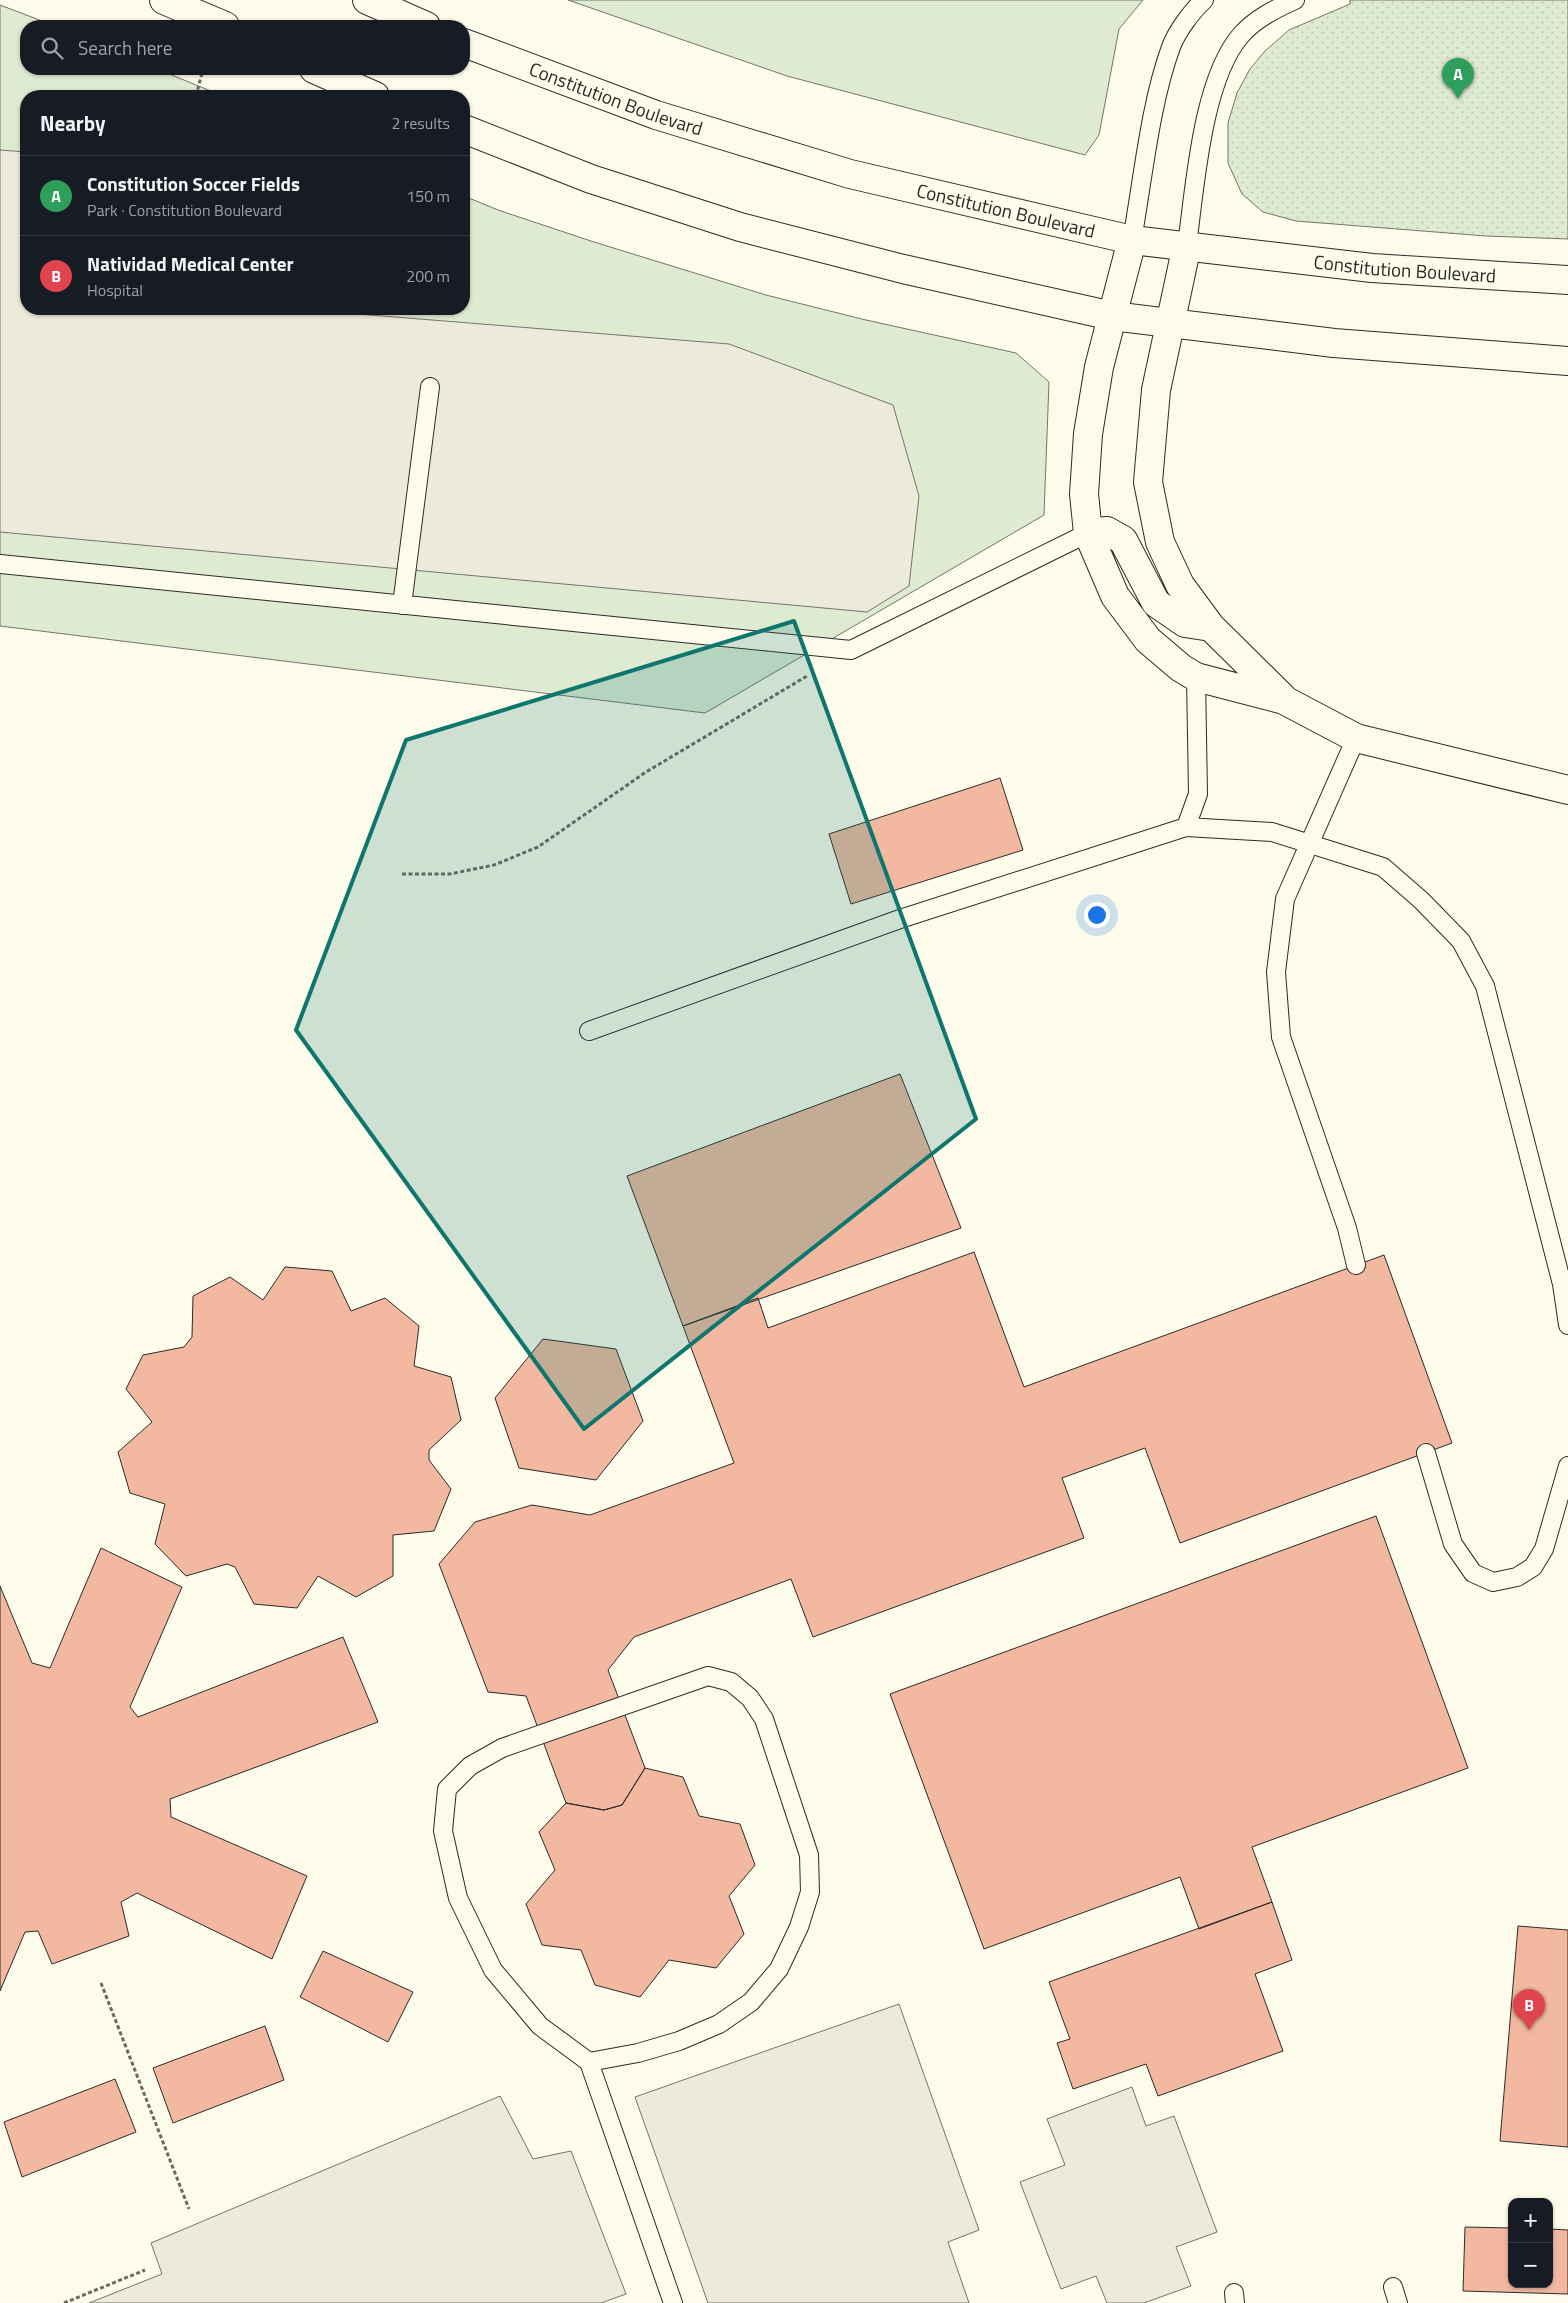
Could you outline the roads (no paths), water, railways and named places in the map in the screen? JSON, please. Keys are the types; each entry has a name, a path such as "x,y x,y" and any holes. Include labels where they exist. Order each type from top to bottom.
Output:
{"main road":[{"path":"164,0 211,20"},
{"path":"367,0 412,20"},
{"name":"Constitution Boulevard","path":"470,45 656,115 850,174 1132,240 1372,268 1568,280"},
{"path":"328,75 361,90"},
{"path":"470,131 591,179 740,227 903,269 1112,316 1334,343 1568,361"},
{"path":"1132,240 1099,367 1088,434 1084,494 1088,533 1115,596 1148,640 1181,668 1196,677 1284,700 1356,738 1568,790"},
{"path":"1187,245 1156,390 1148,482 1160,542 1180,585 1211,627 1284,700"},
{"path":"1088,533 1107,531 1123,540 1156,603 1186,623 1211,627"}],"lane":[{"path":"1132,240 1162,79 1172,45 1197,7 1204,0"},
{"path":"1187,245 1199,157 1209,106 1224,63 1241,35 1270,11 1295,0"},
{"path":"402,605 430,387"},
{"path":"0,564 851,650 1088,533"},
{"path":"1186,827 1198,794 1196,677"},
{"path":"1356,738 1308,843 1285,899 1276,972 1281,1037 1347,1228 1356,1265"},
{"path":"589,1031 900,919 1186,827 1272,832 1383,867 1420,900 1461,941 1485,986 1562,1284 1568,1325"},
{"path":"1426,1453 1453,1544 1473,1573 1493,1582 1517,1577 1533,1567 1544,1549 1568,1466"},
{"path":"589,2062 638,2053 679,2041 719,2024 751,2002 779,1969 799,1927 810,1892 808,1855 764,1719 750,1698 731,1682 708,1676 502,1748 470,1766 447,1789 443,1831 458,1898 493,1970 540,2026 589,2062 674,2303"}],"place":[{"name":"Constitution Soccer Fields","path":"1458,99"},
{"name":"Natividad Medical Center","path":"1529,2030"}]}
